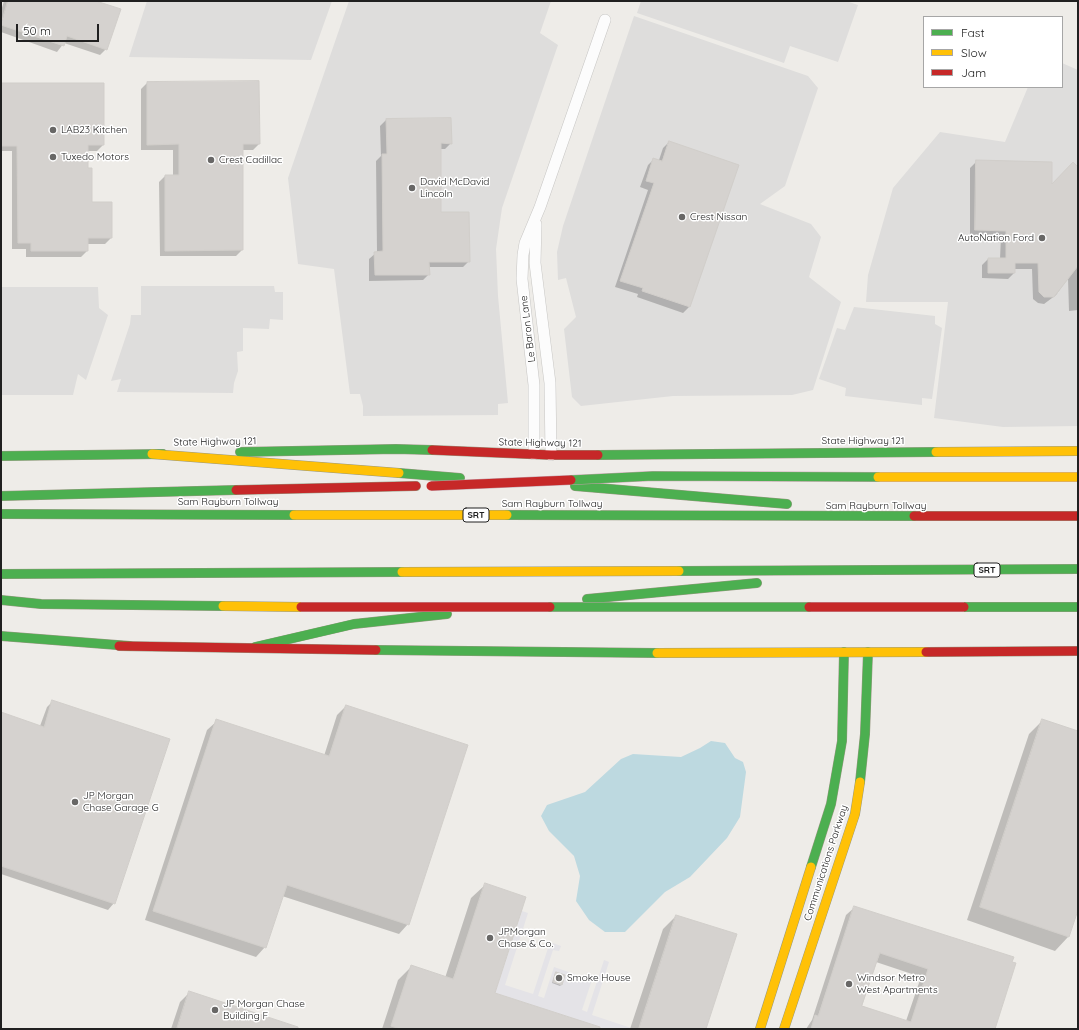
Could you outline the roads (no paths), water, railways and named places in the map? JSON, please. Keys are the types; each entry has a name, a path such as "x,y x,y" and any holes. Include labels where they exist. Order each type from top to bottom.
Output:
{"main road":[{"name":"State Highway 121","path":"1,456 396,449 551,455 1078,451"},
{"path":"152,454 800,505"},
{"path":"1,496 333,488 653,476 1078,477"},
{"path":"816,506 951,517"},
{"name":"Sam Rayburn Tollway","path":"1,514 951,517 1078,516"},
{"path":"792,580 895,570"},
{"name":"SRT","path":"1,574 1078,570"},
{"path":"256,647 354,624 768,582"},
{"path":"1,600 41,604 80,605 301,607 1078,607"},
{"path":"1,636 130,646"},
{"path":"1,644 572,653 1078,651"},
{"name":"Communications Parkway","path":"760,1029 831,804 838,773 842,741 844,652"},
{"name":"Communications Parkway","path":"784,1029 828,873 855,814 862,780 866,744 868,652"},
{"path":"812,866 828,873"}],"street":[{"name":"Le Baron Lane","path":"534,454 534,385 522,267 525,243 540,207 605,20"},
{"name":"Le Baron Lane","path":"540,207 534,248 550,383 551,455"}],"water":[{"path":"711,741 725,743 735,758 743,762 746,772 740,817 727,838 690,877 665,892 625,932 605,932 589,920 576,901 580,876 574,856 549,831 541,816 547,805 585,792 621,759 633,754 681,757"}],"place":[{"name":"LAB23 Kitchen","path":"53,130"},
{"name":"Tuxedo Motors","path":"53,157"},
{"name":"Crest Cadillac","path":"211,160"},
{"name":"David McDavid Lincoln","path":"412,188"},
{"name":"Crest Nissan","path":"682,217"},
{"name":"AutoNation Ford","path":"1042,238"},
{"name":"JP Morgan Chase Garage G","path":"75,802"},
{"name":"JPMorgan Chase & Co.","path":"490,938"},
{"name":"Smoke House","path":"559,978"},
{"name":"Windsor Metro West Apartments","path":"849,984"},
{"name":"JP Morgan Chase Building F","path":"215,1010"}]}
